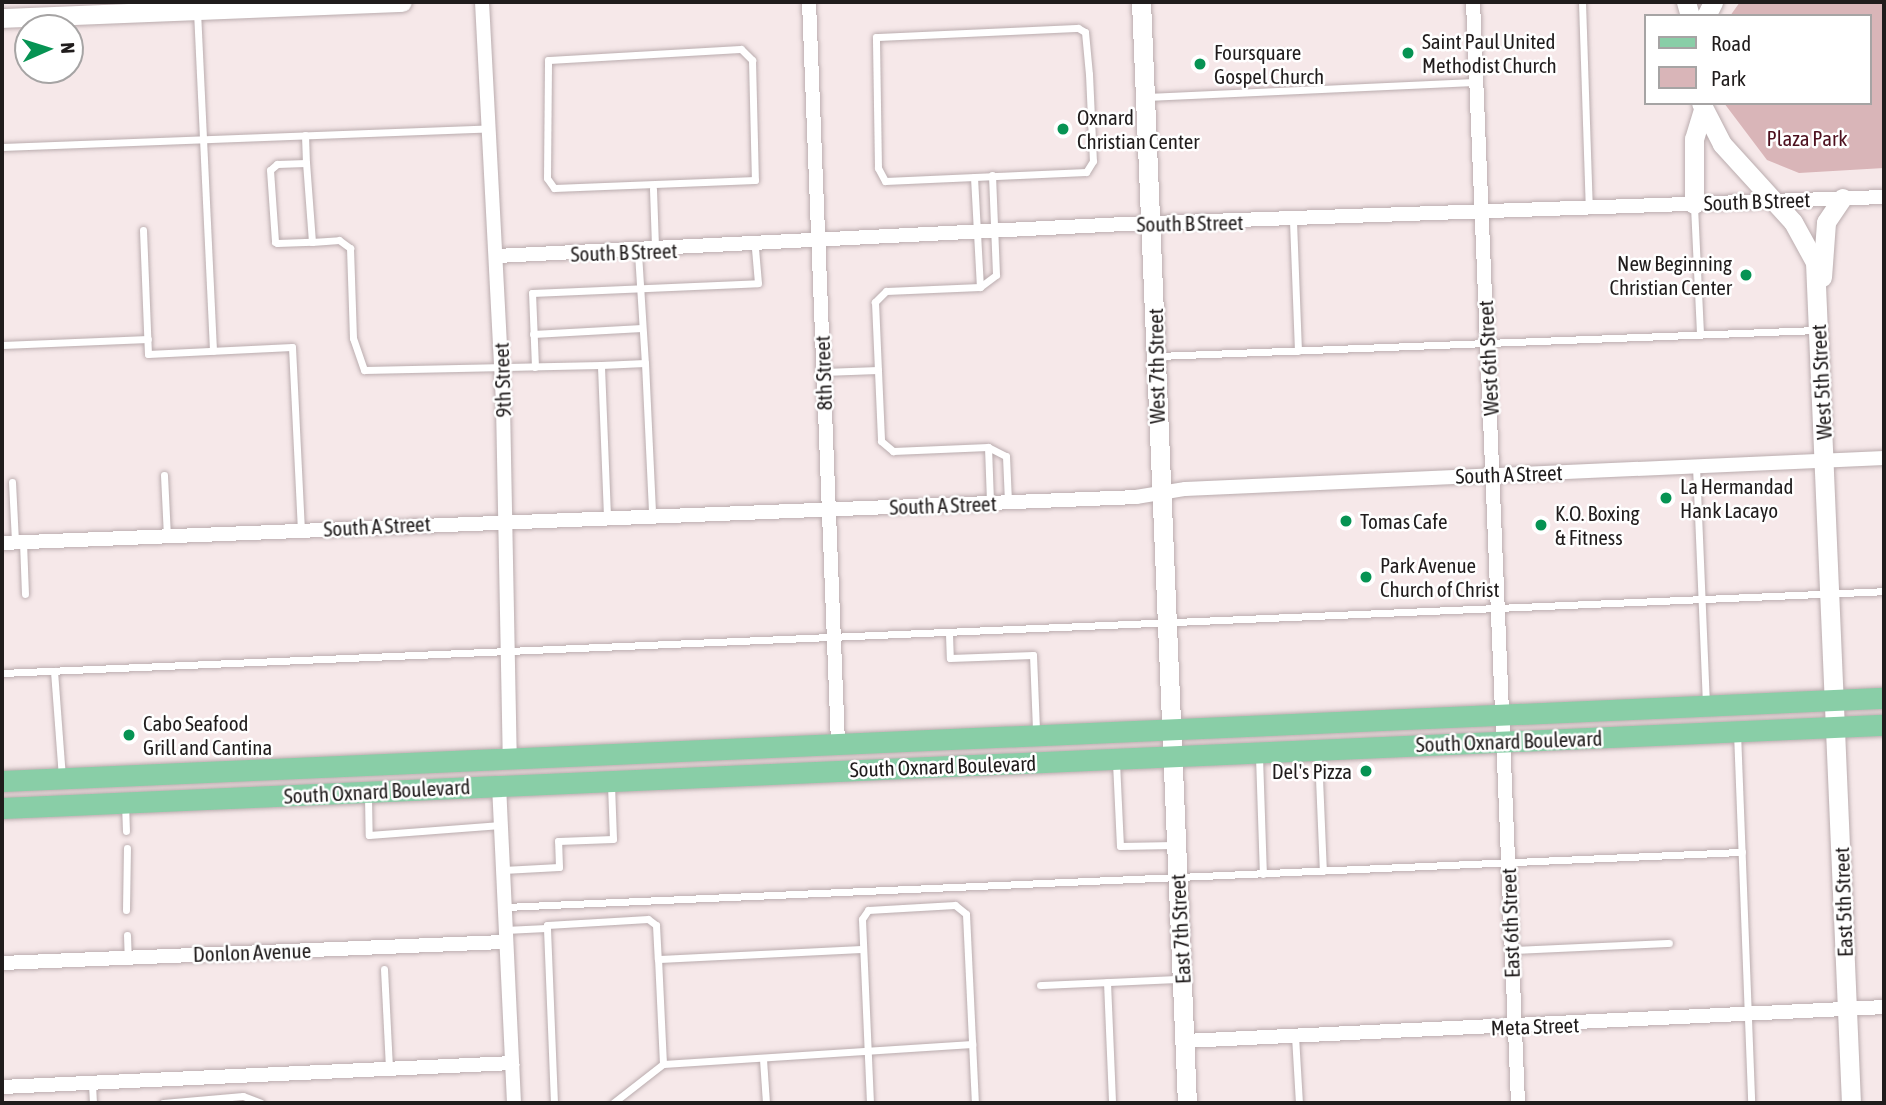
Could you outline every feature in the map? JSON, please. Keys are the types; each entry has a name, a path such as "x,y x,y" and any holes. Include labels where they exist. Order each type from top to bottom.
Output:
{"main road":[{"name":"South Oxnard Boulevard","path":"2,780 1884,698"},
{"name":"South Oxnard Boulevard","path":"2,808 1884,725"},
{"path":"499,785 510,758"}],"street":[{"path":"2,18 30,9 197,10 402,2"},
{"name":"9th Street","path":"481,2 497,256 510,758"},
{"name":"8th Street","path":"809,2 838,743"},
{"name":"West 7th Street","path":"1141,2 1152,224 1164,623 1170,730"},
{"name":"West 6th Street","path":"1473,2 1494,475 1501,714"},
{"path":"1694,204 1694,139 1702,106"},
{"name":"West 5th Street","path":"1702,106 1722,144 1810,247 1818,284 1835,700"},
{"name":"South B Street","path":"497,256 638,253 1152,224 1293,221 1769,199 1884,197"},
{"path":"1818,284 1826,269 1826,222 1842,198"},
{"name":"South A Street","path":"13,542 652,513 1008,503 1494,475 1884,458"},
{"name":"East 5th Street","path":"1835,700 1851,1103"},
{"name":"East 6th Street","path":"1501,714 1518,1103"},
{"name":"East 7th Street","path":"1170,730 1187,1103"},
{"path":"499,785 505,907 503,936 514,1102"},
{"name":"Donlon Avenue","path":"2,963 503,936"},
{"name":"Meta Street","path":"1185,1041 1749,1016 1884,1007"},
{"path":"2,1087 389,1071 512,1070"}],"lane":[{"path":"1582,2 1589,209"},
{"path":"197,10 213,351"},
{"path":"1085,32 1093,161 1086,172 992,176 885,181 878,168 876,37 1085,32"},
{"path":"750,52 755,180 653,189 554,188 547,178 548,60 750,52"},
{"path":"1145,97 1477,82"},
{"path":"2,147 487,128"},
{"path":"305,135 312,242"},
{"path":"306,163 270,170 271,235 277,243 339,240 349,248 353,338 364,370 645,363"},
{"path":"992,176 996,275 980,287 886,291 875,302 881,441 894,451 988,447 1006,456 1008,503"},
{"path":"974,177 980,287"},
{"path":"653,189 655,252"},
{"path":"1694,204 1700,334"},
{"path":"1293,221 1298,351"},
{"path":"143,230 148,354 292,348 301,530"},
{"path":"535,367 532,293 758,283 755,247"},
{"path":"638,253 652,513"},
{"path":"533,334 642,328"},
{"path":"1156,356 1818,330"},
{"path":"2,345 148,339"},
{"path":"601,365 607,516"},
{"path":"823,372 878,370"},
{"path":"988,447 990,503"},
{"path":"1696,466 1706,705"},
{"path":"164,475 167,536"},
{"path":"12,482 13,542 25,594"},
{"path":"2,673 834,640 1497,607 1884,592"},
{"path":"949,634 950,659 1033,655 1037,735"},
{"path":"54,671 62,778"},
{"path":"1737,732 1751,1103"},
{"path":"1318,749 1323,871"},
{"path":"1259,752 1263,874"},
{"path":"1116,758 1121,846 1176,845"},
{"path":"503,870 559,867 558,841 613,839 611,780"},
{"path":"368,792 369,835 501,825"},
{"path":"125,803 126,831"},
{"path":"126,910 127,848"},
{"path":"505,907 1742,852"},
{"path":"870,1103 862,919 868,910 956,905 966,914 975,1103"},
{"path":"503,936 546,928 558,921 648,919 656,925 663,1064"},
{"path":"546,928 554,1103"},
{"path":"127,935 128,958"},
{"path":"1511,950 1669,943"},
{"path":"658,959 863,949"},
{"path":"384,968 389,1071"},
{"path":"1040,985 1182,978"},
{"path":"1107,982 1112,1103"},
{"path":"1296,1036 1299,1103"},
{"path":"614,1103 663,1064 868,1054 972,1044"},
{"path":"763,1059 766,1103"},
{"path":"92,1084 93,1103"},
{"path":"163,1103 243,1096 261,1103"}],"green space":[{"name":"Plaza Park","path":"1740,2 1884,2 1884,168 1799,173 1767,160 1726,105 1872,105 1872,14 1731,14"}],"place":[{"name":"Saint Paul United Methodist Church","path":"1408,53"},
{"name":"Foursquare Gospel Church","path":"1200,64"},
{"name":"Oxnard Christian Center","path":"1063,129"},
{"name":"New Beginning Christian Center","path":"1746,275"},
{"name":"La Hermandad Hank Lacayo","path":"1666,498"},
{"name":"Tomas Cafe","path":"1346,521"},
{"name":"K.O. Boxing & Fitness","path":"1541,525"},
{"name":"Park Avenue Church of Christ","path":"1366,577"},
{"name":"Cabo Seafood Grill and Cantina","path":"129,735"},
{"name":"Del's Pizza","path":"1366,771"}]}
